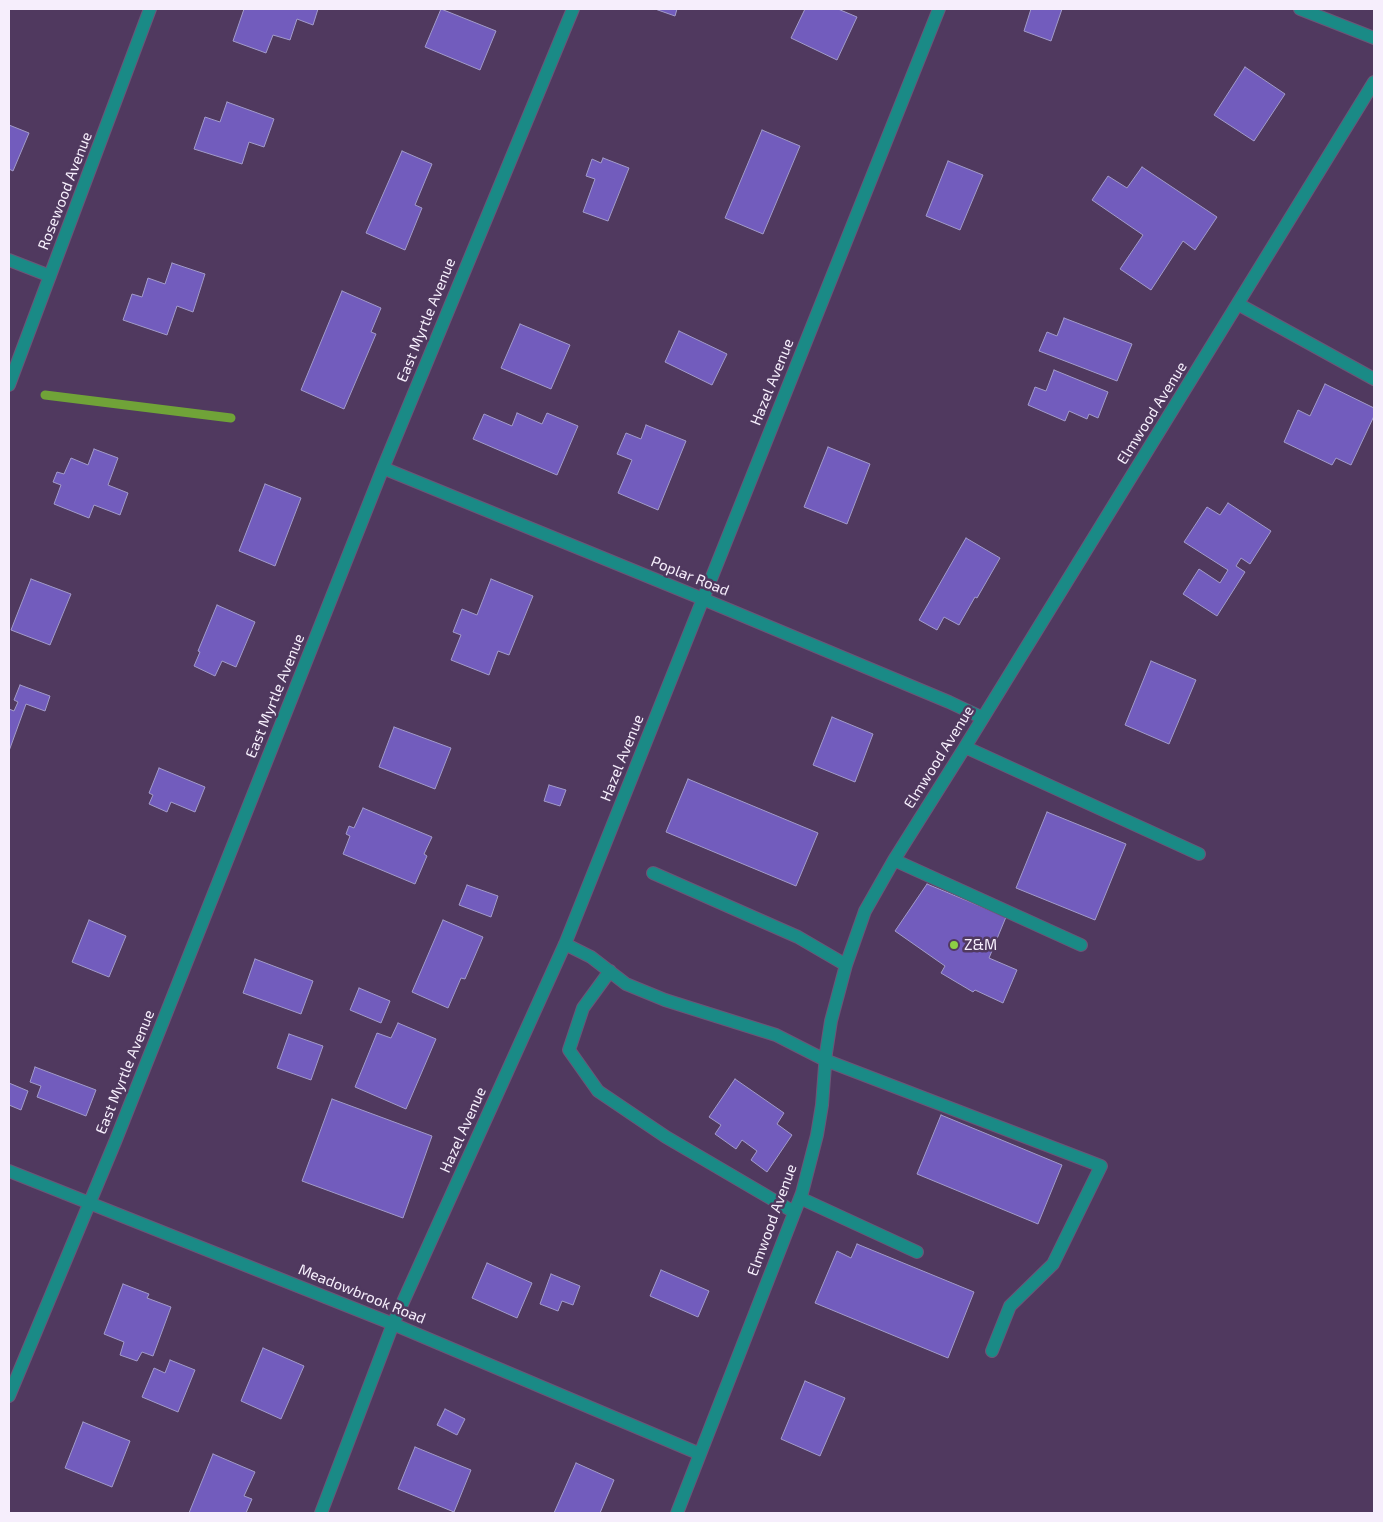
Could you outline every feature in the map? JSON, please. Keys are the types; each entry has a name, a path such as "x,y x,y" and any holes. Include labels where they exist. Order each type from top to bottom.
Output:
{"street":[{"name":"Rosewood Avenue","path":"9,385 150,9"},
{"name":"East Myrtle Avenue","path":"9,1396 115,1142 383,468 573,9"},
{"name":"Hazel Avenue","path":"321,1513 393,1324 565,944 939,9"},
{"path":"1300,9 1374,38"},
{"name":"Elmwood Avenue","path":"677,1513 800,1198 817,1135 831,1021 846,965 865,911 894,860 1374,82"},
{"path":"9,260 50,276"},
{"path":"1238,304 1374,379"},
{"name":"Poplar Road","path":"383,468 703,599 983,718"},
{"path":"965,747 1199,854"},
{"path":"894,860 1082,945"},
{"path":"653,873 798,937 846,965"},
{"path":"565,944 591,957 626,984 665,1000 776,1036 825,1060 1100,1166 1053,1264 1010,1306 992,1352"},
{"path":"610,972 583,1008 570,1050 598,1091 666,1137 794,1212"},
{"name":"Meadowbrook Road","path":"9,1171 393,1324 700,1454"},
{"path":"800,1198 917,1252"}],"building":[{"path":"244,9 318,9 313,25 297,19 290,40 273,35 266,53 233,41"},
{"path":"441,9 496,31 480,70 425,47"},
{"path":"655,9 677,9 675,16"},
{"path":"805,9 838,9 857,17 837,60 791,38"},
{"path":"1031,9 1062,9 1051,41 1024,31"},
{"path":"1245,67 1285,94 1254,141 1214,115"},
{"path":"227,102 274,119 264,147 249,142 242,164 194,149 205,117 220,122"},
{"path":"9,125 29,133 13,171 9,169"},
{"path":"762,130 800,146 763,234 725,218"},
{"path":"402,151 432,164 415,205 422,208 405,250 366,233"},
{"path":"603,158 629,168 608,221 583,212 595,179 586,176 592,159 601,163"},
{"path":"948,161 983,175 960,230 926,216"},
{"path":"1142,167 1217,217 1195,250 1183,241 1151,290 1120,269 1143,235 1092,200 1108,176 1127,188"},
{"path":"172,263 205,274 193,312 177,306 167,335 123,320 132,294 142,297 148,278 165,284"},
{"path":"342,291 381,308 371,332 376,334 344,409 301,390"},
{"path":"1064,318 1132,344 1117,381 1039,351 1047,332 1057,336"},
{"path":"520,324 570,345 551,389 501,368"},
{"path":"679,331 727,354 712,385 665,362"},
{"path":"1054,370 1108,392 1098,418 1089,414 1087,419 1069,411 1065,421 1028,405 1035,387 1046,391"},
{"path":"1325,384 1374,408 1374,416 1351,465 1336,458 1332,465 1284,442 1298,410 1310,416"},
{"path":"517,413 542,424 547,413 578,426 557,475 473,439 484,414 512,426"},
{"path":"646,425 686,441 658,510 618,493 632,460 617,454 626,433 641,439"},
{"path":"828,447 870,464 847,524 804,507"},
{"path":"94,449 118,458 108,485 128,493 120,515 94,505 89,518 54,504 61,485 53,482 57,472 64,474 71,458 88,465"},
{"path":"265,484 301,498 275,566 239,551"},
{"path":"1228,503 1271,531 1250,564 1241,558 1236,566 1245,572 1217,616 1183,594 1199,569 1220,583 1228,570 1184,542 1207,507 1220,515"},
{"path":"966,538 1000,558 959,625 944,617 937,630 919,620"},
{"path":"31,579 71,594 50,645 11,630"},
{"path":"491,579 533,596 509,655 498,651 489,675 451,660 461,635 453,632 462,609 477,615"},
{"path":"217,605 255,622 236,667 222,661 215,676 194,666 200,652 198,651"},
{"path":"1151,661 1196,680 1169,744 1125,725"},
{"path":"20,685 50,696 45,711 26,704 9,751 9,709 14,711 18,702 14,700"},
{"path":"832,717 873,734 855,782 813,765"},
{"path":"394,727 451,748 435,789 379,767"},
{"path":"159,768 205,787 195,812 171,802 167,812 149,804 153,795 149,793"},
{"path":"688,779 818,833 796,886 666,832"},
{"path":"549,785 566,790 560,806 544,801"},
{"path":"363,808 432,837 424,854 427,856 415,884 343,854 350,836 346,834 349,826 354,828"},
{"path":"1047,812 1126,844 1095,920 1016,888"},
{"name":"Z&M","path":"927,884 1006,917 989,958 1017,970 1003,1003 975,990 973,992 941,973 945,966 895,931"},
{"path":"467,885 498,896 491,917 459,905"},
{"path":"89,920 126,936 109,977 72,962"},
{"path":"443,920 483,937 465,979 461,978 448,1008 412,992"},
{"path":"255,959 313,981 301,1014 243,993"},
{"path":"359,988 390,1001 381,1023 350,1010"},
{"path":"398,1023 436,1039 406,1109 355,1087 377,1033 391,1038"},
{"path":"289,1034 323,1046 311,1080 277,1068"},
{"path":"35,1067 96,1090 86,1116 37,1097 41,1086 30,1082"},
{"path":"735,1079 784,1113 777,1124 792,1135 767,1172 751,1160 757,1151 742,1140 736,1149 715,1134 721,1125 709,1117"},
{"path":"9,1083 28,1091 21,1110 9,1105"},
{"path":"332,1099 432,1136 403,1218 302,1181"},
{"path":"941,1115 1062,1165 1038,1224 917,1174"},
{"path":"857,1244 974,1292 948,1358 815,1303 837,1251 851,1258"},
{"path":"487,1263 532,1283 517,1318 472,1298"},
{"path":"661,1270 709,1291 698,1317 650,1296"},
{"path":"551,1274 580,1286 573,1305 562,1301 558,1311 540,1304"},
{"path":"123,1284 149,1294 147,1298 171,1307 153,1356 142,1352 137,1361 120,1355 124,1342 104,1334"},
{"path":"263,1348 304,1366 281,1419 241,1401"},
{"path":"170,1360 195,1370 178,1412 142,1397 154,1368 165,1373"},
{"path":"805,1381 845,1398 820,1456 781,1439"},
{"path":"445,1409 465,1419 457,1435 437,1425"},
{"path":"83,1422 130,1441 112,1487 65,1468"},
{"path":"415,1447 471,1470 454,1512 398,1489"},
{"path":"213,1454 255,1472 244,1496 252,1499 246,1513 189,1513"},
{"path":"576,1463 614,1480 600,1513 554,1513"}],"waterway":[{"path":"45,395 231,418"}],"place":[{"name":"Z&M","path":"954,945"}]}
